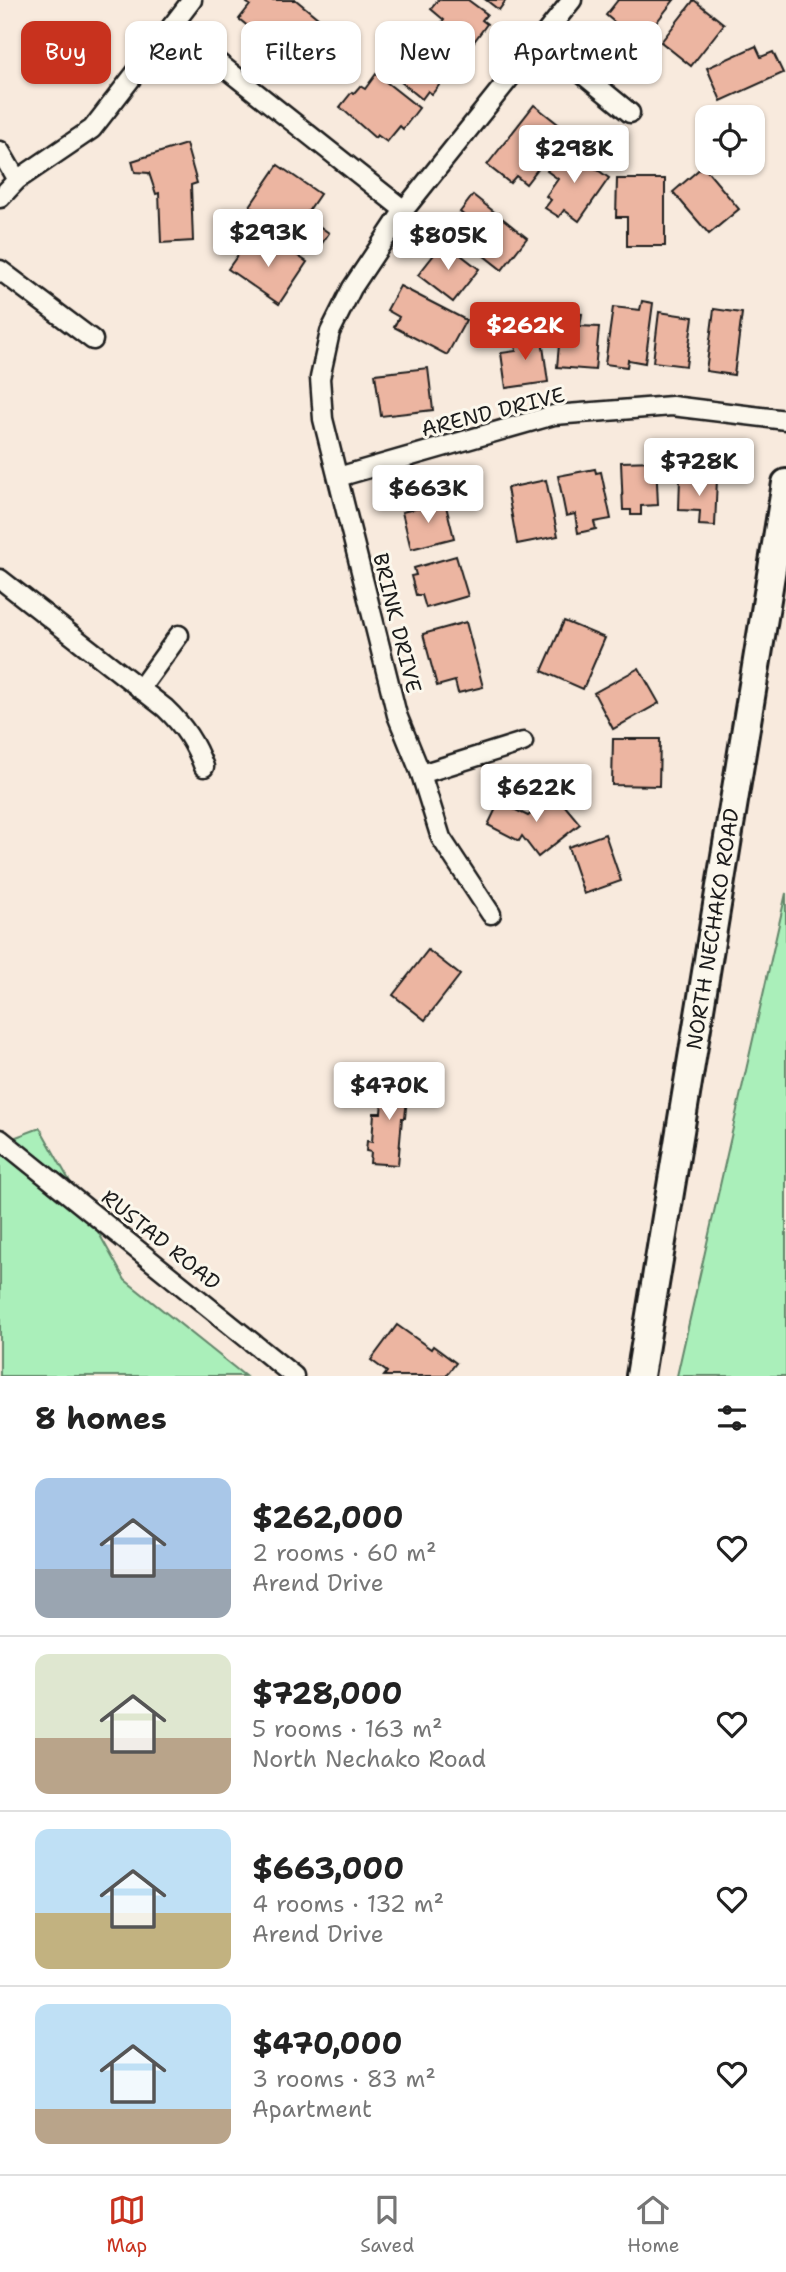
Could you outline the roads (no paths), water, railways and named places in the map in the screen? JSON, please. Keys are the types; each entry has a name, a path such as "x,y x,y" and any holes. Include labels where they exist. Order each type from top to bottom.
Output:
{"main road":[{"name":"NORTH NECHAKO ROAD","path":"640,1376 786,483"}],"street":[{"path":"176,21 192,0"},
{"name":"BRINK DRIVE","path":"556,21 572,0"},
{"path":"227,70 404,210"},
{"path":"0,198 17,180 92,129 127,84"},
{"name":"BRINK DRIVE","path":"491,915 441,838 421,774 397,715 323,419 320,378 330,332 352,288 404,210 506,84"},
{"path":"595,84 630,113"},
{"path":"0,151 17,180"},
{"path":"0,270 93,340"},
{"name":"AREND DRIVE","path":"338,477 555,415 672,406 786,420"},
{"path":"0,579 181,724 195,744 204,768"},
{"path":"140,689 179,635"},
{"path":"421,774 523,742"},
{"name":"RUSTAD ROAD","path":"0,1139 294,1376"}]}
